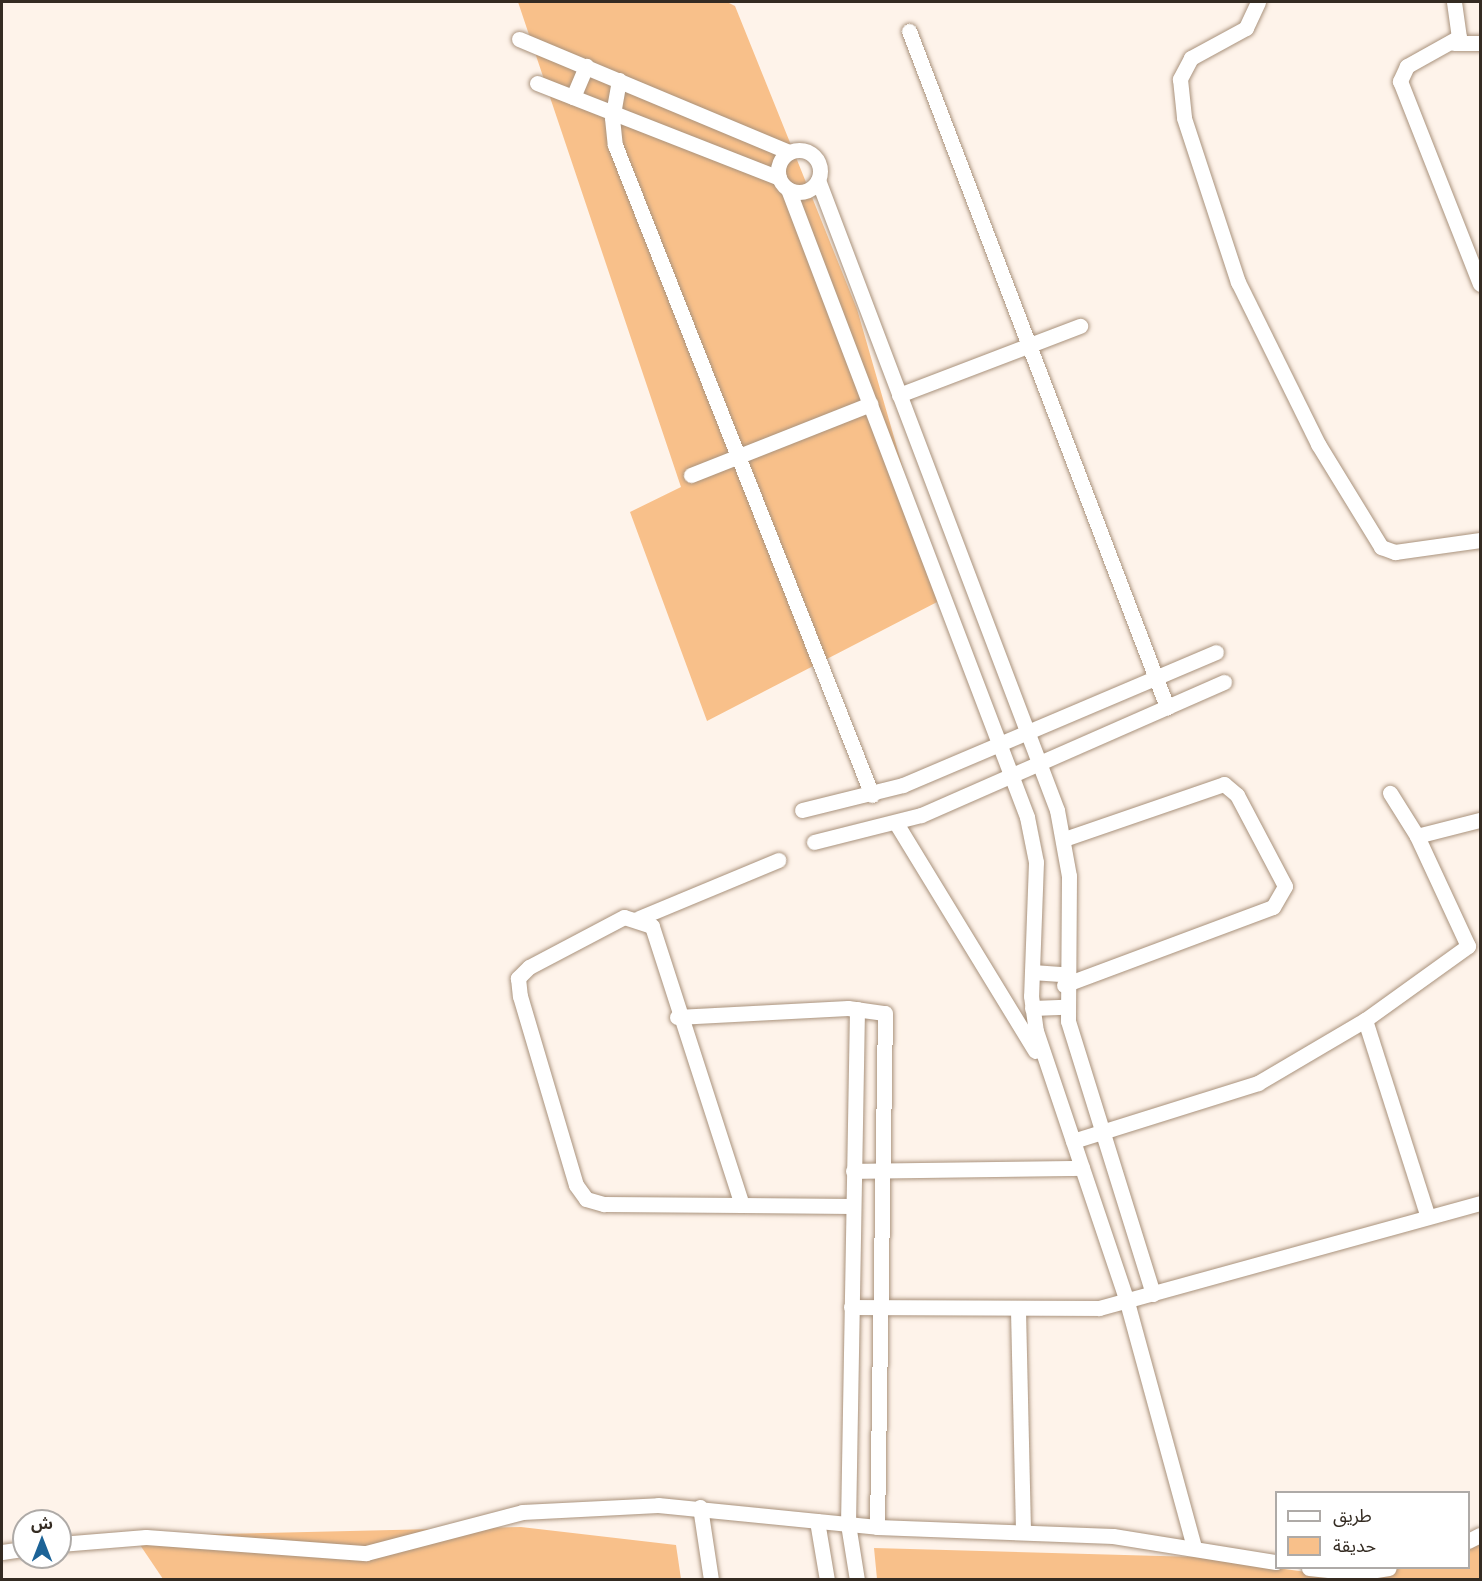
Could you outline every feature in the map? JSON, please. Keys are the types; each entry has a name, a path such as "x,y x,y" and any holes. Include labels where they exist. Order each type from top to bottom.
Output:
{"street":[{"path":"1258,2 1246,28 1191,58 1180,79 1184,118 1238,282 1318,444 1381,547 1395,552 1479,545"},
{"path":"1454,2 1460,31 1454,43"},
{"path":"909,31 1167,707"},
{"path":"519,39 789,152 811,152 820,165 818,180 1027,731 1064,840 1069,876 1064,979 1065,1007 1101,1132 1153,1294"},
{"path":"1480,43 1454,43 1407,66 1400,81 1480,284"},
{"path":"573,97 586,66"},
{"path":"619,80 613,113 615,145 872,795"},
{"path":"537,83 784,184 808,190 818,180"},
{"path":"789,152 779,163 784,184 1011,775 1035,855 1032,1008 1047,1070 1127,1302 1194,1547"},
{"path":"899,395 1080,326"},
{"path":"691,475 870,404"},
{"path":"802,810 872,795 1216,652"},
{"path":"814,842 896,823 1224,682"},
{"path":"1032,972 1064,979 1273,908 1285,886 1238,795 1224,784 1064,840"},
{"path":"1073,1141 1258,1083 1365,1020 1474,945 1417,836 1390,793"},
{"path":"1417,836 1480,820"},
{"path":"896,823 1047,1070"},
{"path":"778,860 639,918 624,917 518,978 576,1185 586,1199 603,1203 852,1206"},
{"path":"639,918 654,930 677,1017 742,1205"},
{"path":"1032,1008 1065,1007"},
{"path":"677,1017 857,1009 884,1011 886,1036 885,1171 877,1527"},
{"path":"857,1009 859,1036 852,1206 848,1524 857,1580"},
{"path":"1365,1020 1427,1214"},
{"path":"859,1036 886,1036"},
{"path":"853,1171 1082,1168"},
{"path":"851,1307 1018,1310 1127,1302 1427,1214 1480,1203"},
{"path":"1018,1310 1023,1531"},
{"path":"72,1543 146,1537 366,1553 522,1512 587,1506 700,1507 877,1527 1023,1531 1194,1547 1275,1562"},
{"path":"700,1507 711,1580"},
{"path":"817,1521 827,1580"},
{"path":"1319,1569 1357,1573 1383,1569"}],"green space":[{"path":"518,2 727,2 735,6 857,309 941,600 707,721 630,512 681,487"},
{"path":"521,1527 676,1545 681,1579 163,1579 134,1536"},
{"path":"1480,1534 1480,1579 877,1579 874,1548 1197,1557 1343,1577 1371,1569 1470,1569 1470,1538"}]}
